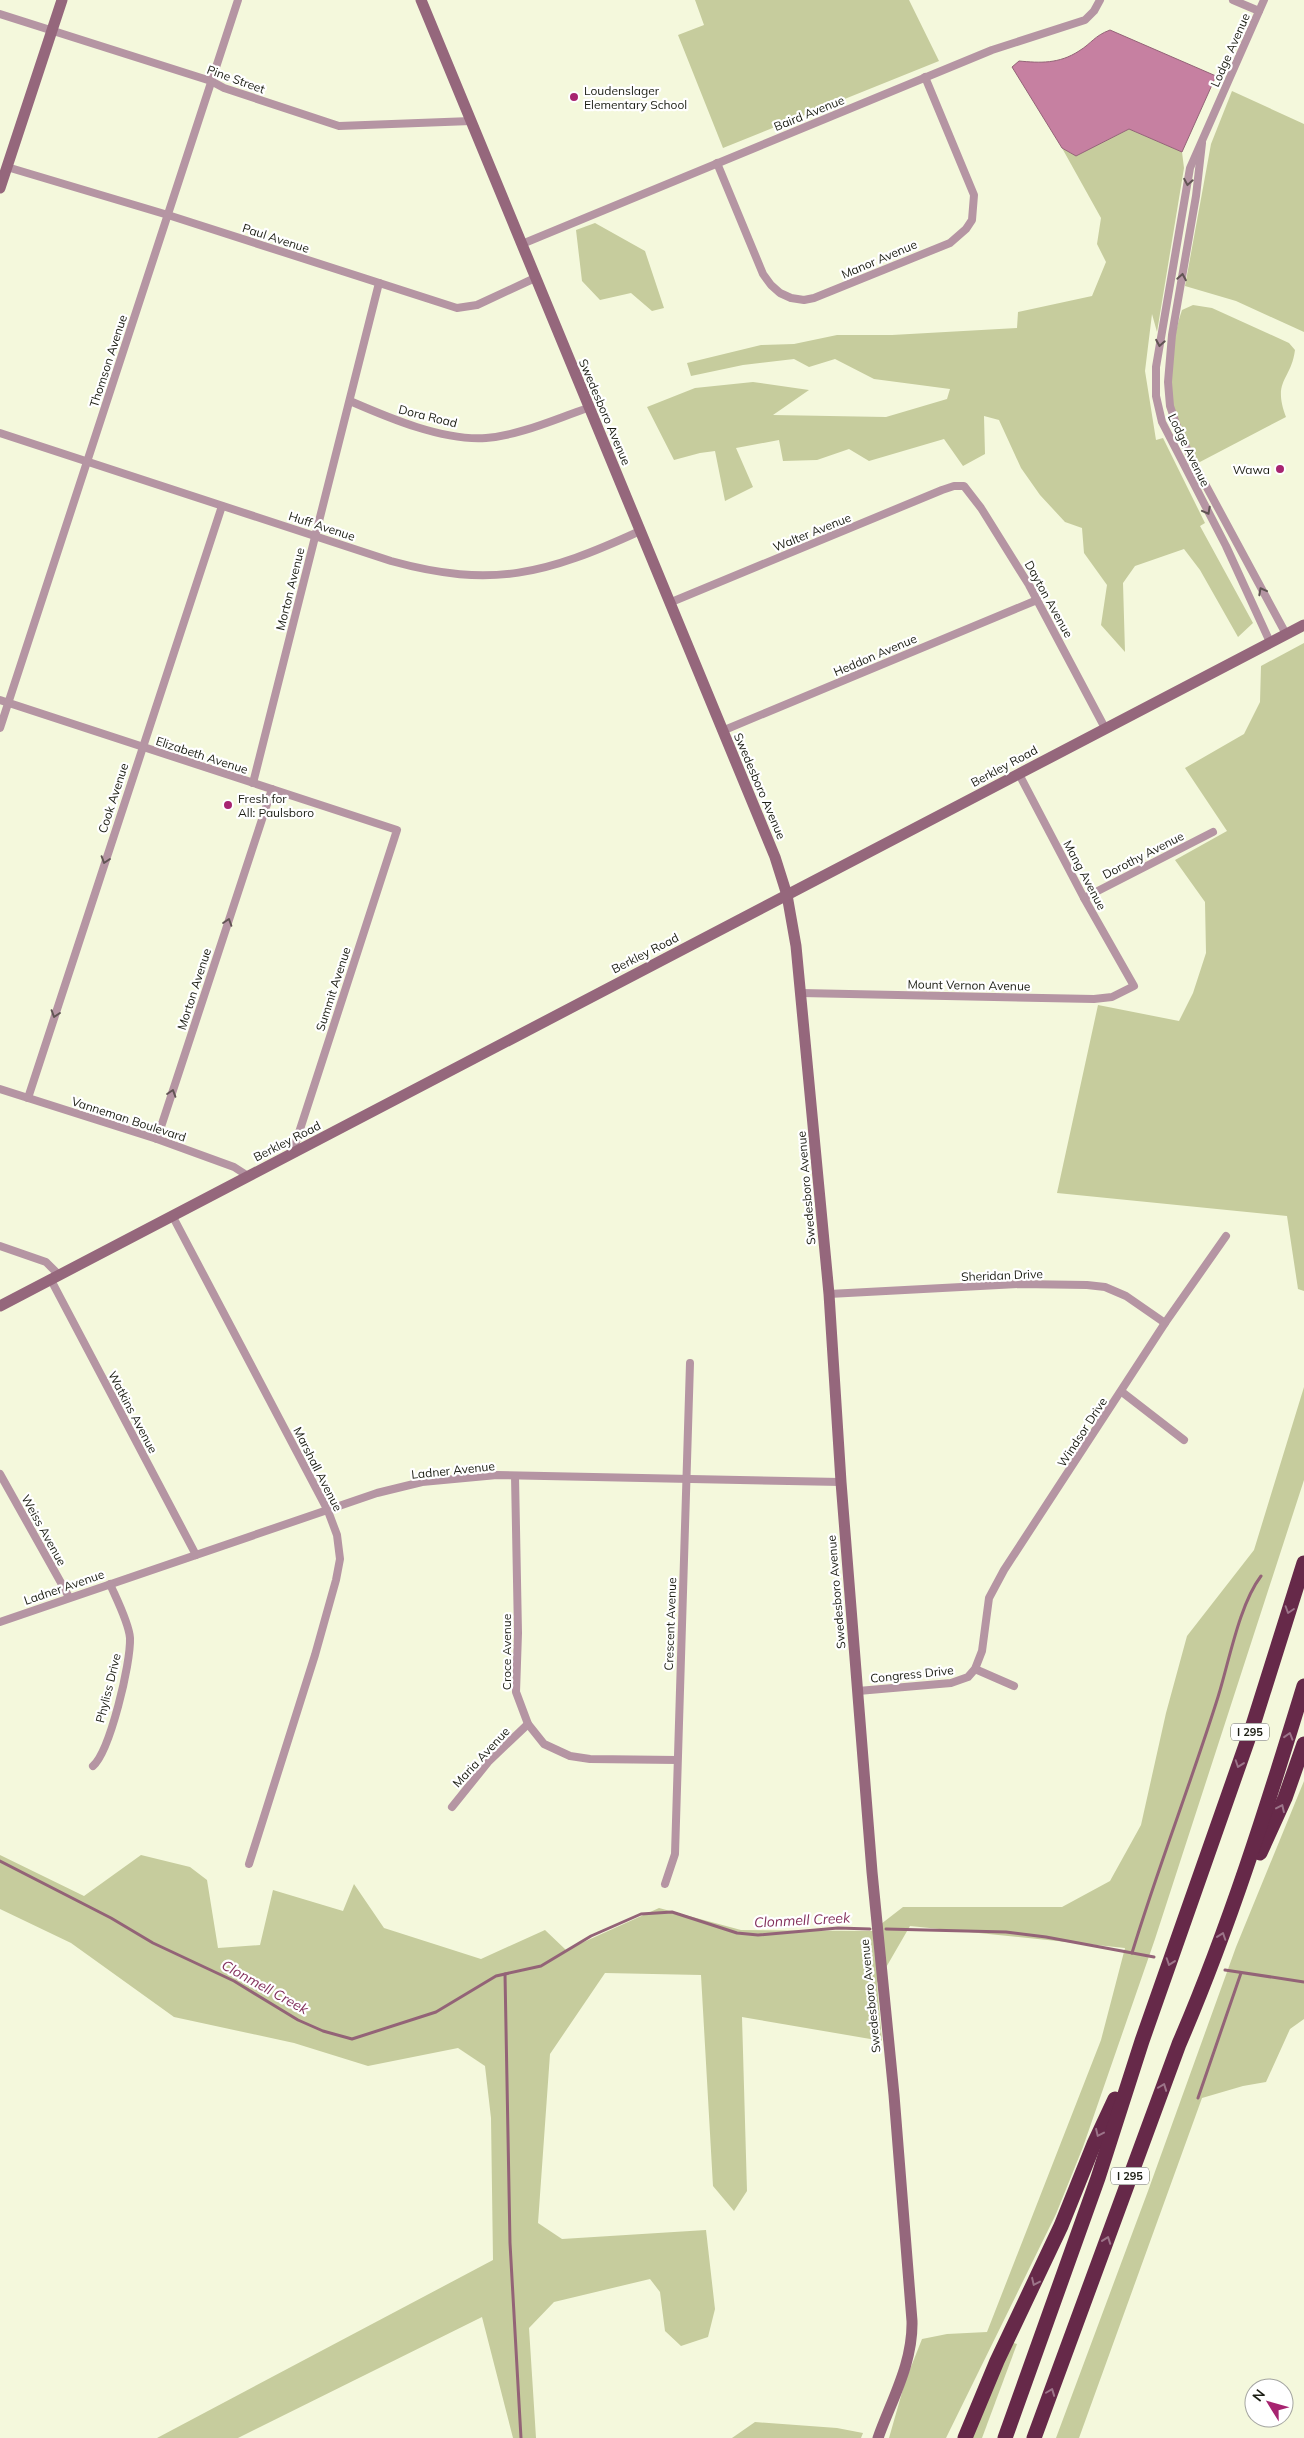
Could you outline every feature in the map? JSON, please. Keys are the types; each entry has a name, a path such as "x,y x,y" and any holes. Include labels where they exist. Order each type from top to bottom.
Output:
{"highway":[{"name":"I 295","path":"1005,2438 1098,2178 1142,2041 1249,1734 1304,1563"},
{"name":"I 295","path":"1034,2438 1229,1915 1267,1805 1304,1686"},
{"path":"1229,1915 1285,1798 1304,1744"},
{"path":"965,2438 997,2361 1061,2226 1094,2144 1142,2041"}],"street":[{"path":"0,188 62,0"},
{"name":"Thomson Avenue","path":"0,728 238,0"},
{"name":"Swedesboro Avenue","path":"421,0 774,857 787,895 801,993 830,1294 841,1482 872,1872 894,2096 912,2321 912,2341 905,2370 878,2438"},
{"name":"Baird Avenue","path":"522,244 992,50 1085,20 1094,11 1100,0"},
{"path":"1233,0 1259,11"},
{"name":"Lodge Avenue","path":"1264,0 1203,136 1189,175 1159,352 1156,382 1158,410 1168,436 1226,546 1270,642"},
{"name":"Pine Street","path":"0,14 211,81 224,88 339,126 471,121"},
{"name":"Manor Avenue","path":"717,164 763,274 780,293 791,298 804,300 814,298 950,243 966,229 972,220 974,195 925,77"},
{"name":"Lodge Avenue","path":"1203,136 1196,196 1172,335 1168,382 1170,406 1180,435 1286,634"},
{"name":"Paul Avenue","path":"7,167 168,215 457,308 477,305 535,278"},
{"name":"Morton Avenue","path":"253,783 379,283"},
{"name":"Dora Road","path":"350,401 417,426 450,435 484,438 508,434 588,408"},
{"name":"Huff Avenue","path":"0,433 222,506 415,567 439,572 481,576 518,574 582,557 640,532"},
{"name":"Walter Avenue","path":"669,603 942,490 954,486 964,486"},
{"name":"Dayton Avenue","path":"964,486 981,508 1037,600 1105,728"},
{"name":"Cook Avenue","path":"28,1098 222,506"},
{"name":"Heddon Avenue","path":"722,731 1037,600"},
{"name":"Berkley Road","path":"0,1306 1304,624"},
{"name":"Elizabeth Avenue","path":"0,700 396,830"},
{"name":"Mang Avenue","path":"1019,774 1084,898 1134,986"},
{"name":"Morton Avenue","path":"157,1139 272,789"},
{"name":"Summit Avenue","path":"292,1154 396,830"},
{"name":"Dorothy Avenue","path":"1084,898 1213,832"},
{"name":"Mount Vernon Avenue","path":"801,993 1094,999 1112,997 1134,986"},
{"name":"Vanneman Boulevard","path":"0,1089 157,1139 234,1167 248,1176"},
{"name":"Marshall Avenue","path":"173,1217 328,1511 337,1535 340,1559 315,1655 249,1864"},
{"name":"Windsor Drive","path":"975,1669 982,1651 989,1598 996,1584 1165,1323 1226,1236"},
{"path":"0,1246 46,1262 55,1277"},
{"name":"Watkins Avenue","path":"55,1277 196,1555"},
{"name":"Sheridan Drive","path":"830,1294 1019,1284 1087,1285 1105,1287 1126,1296 1165,1323"},
{"name":"Crescent Avenue","path":"665,1884 675,1854 690,1363"},
{"path":"1122,1392 1184,1440"},
{"name":"Weiss Avenue","path":"0,1474 69,1597"},
{"name":"Ladner Avenue","path":"0,1622 377,1493 422,1482 514,1476 841,1482"},
{"name":"Croce Avenue","path":"514,1476 518,1633 516,1692 528,1724 544,1744 570,1756 590,1759 677,1760"},
{"name":"Phyliss Drive","path":"92,1766 100,1760 118,1704 129,1660 130,1636 110,1584"},
{"path":"975,1669 1014,1686"},
{"name":"Congress Drive","path":"858,1691 951,1683 968,1677 975,1669"},
{"name":"Maria Avenue","path":"452,1807 489,1761 528,1724"}],"green space":[{"path":"695,0 909,0 939,61 723,148 678,35 704,25"},
{"path":"1232,91 1304,124 1304,332 1236,301 1185,286 1211,144"},
{"path":"1129,129 1182,152 1184,168 1157,332 1152,314 1145,371 1156,440 1163,438 1205,523 1200,526 1253,623 1238,637 1200,570 1184,549 1135,566 1123,583 1125,652 1101,625 1107,585 1084,553 1082,528 1065,522 1040,495 1021,468 999,420 984,416 985,454 963,466 944,439 869,461 849,449 817,460 783,461 779,440 736,448 753,487 725,501 715,451 674,460 647,407 695,388 753,382 809,390 773,415 886,417 947,399 950,389 874,379 835,359 809,367 794,359 743,365 691,376 687,363 761,345 794,344 837,335 892,335 1017,328 1018,312 1092,296 1106,262 1097,244 1101,218 1062,148 1076,156"},
{"path":"595,223 645,251 664,308 652,311 631,293 600,300 582,281 576,230"},
{"path":"1193,305 1212,308 1289,343 1295,350 1281,395 1286,417 1198,463 1177,419 1171,389 1173,348 1178,321 1182,310"},
{"path":"1304,643 1304,1291 1298,1289 1287,1216 1057,1193 1098,1005 1179,1021 1193,993 1206,953 1205,902 1175,860 1227,831 1185,768 1244,734 1260,702 1261,666"},
{"path":"1304,1387 1304,1480 1155,1939 1083,2147 1056,2214 946,2438 889,2438 905,2382 922,2339 947,2334 987,2332 1101,2040 1125,1948 910,1926 877,1983 882,2041 742,2017 747,2191 734,2211 713,2186 701,1975 605,1973 550,2054 538,2223 562,2239 706,2230 715,2309 708,2337 681,2346 665,2331 660,2292 650,2279 554,2302 529,2328 536,2438 513,2438 482,2317 238,2438 157,2438 493,2260 491,2118 485,2066 458,2048 368,2066 294,2043 174,2017 71,1943 0,1909 0,1855 84,1896 141,1855 190,1867 207,1880 218,1948 260,1945 273,1890 343,1911 354,1884 384,1928 481,1959 545,1930 566,1950 659,1908 741,1930 872,1931 903,1907 1062,1907 1110,1881 1141,1825 1166,1713 1187,1636 1254,1550"},
{"path":"1304,1781 1304,2019 1290,2029 1266,2082 1243,2086 1202,2098 1079,2438 1056,2438 1236,1947"},
{"path":"1010,2342 1017,2344 982,2438 969,2438"},
{"path":"755,2422 837,2428 863,2433 861,2438 732,2438"}],"shaded area":[{"path":"1110,30 1216,76 1182,152 1129,129 1076,156 1062,148 1012,67 1019,61 1042,62 1072,55"}],"waterway":[{"path":"1132,1953 1208,1729 1235,1634 1253,1588 1261,1576"},
{"name":"Clonmell Creek","path":"0,1861 111,1918 153,1943 234,1981 298,2020 323,2031 352,2039 436,2012 496,1976 541,1966 591,1936 641,1914 672,1912 737,1933 758,1935 838,1928 870,1929"},
{"name":"Clonmell Creek","path":"886,1929 1006,1932 1046,1937 1154,1957"},
{"name":"Clonmell Creek","path":"1225,1970 1304,1982"},
{"path":"1198,2098 1241,1973"},
{"path":"505,1974 510,2243 521,2438"}],"place":[{"name":"Loudenslager Elementary School","path":"574,97"},
{"name":"Wawa","path":"1280,469"},
{"name":"Fresh for All: Paulsboro","path":"228,805"}]}
